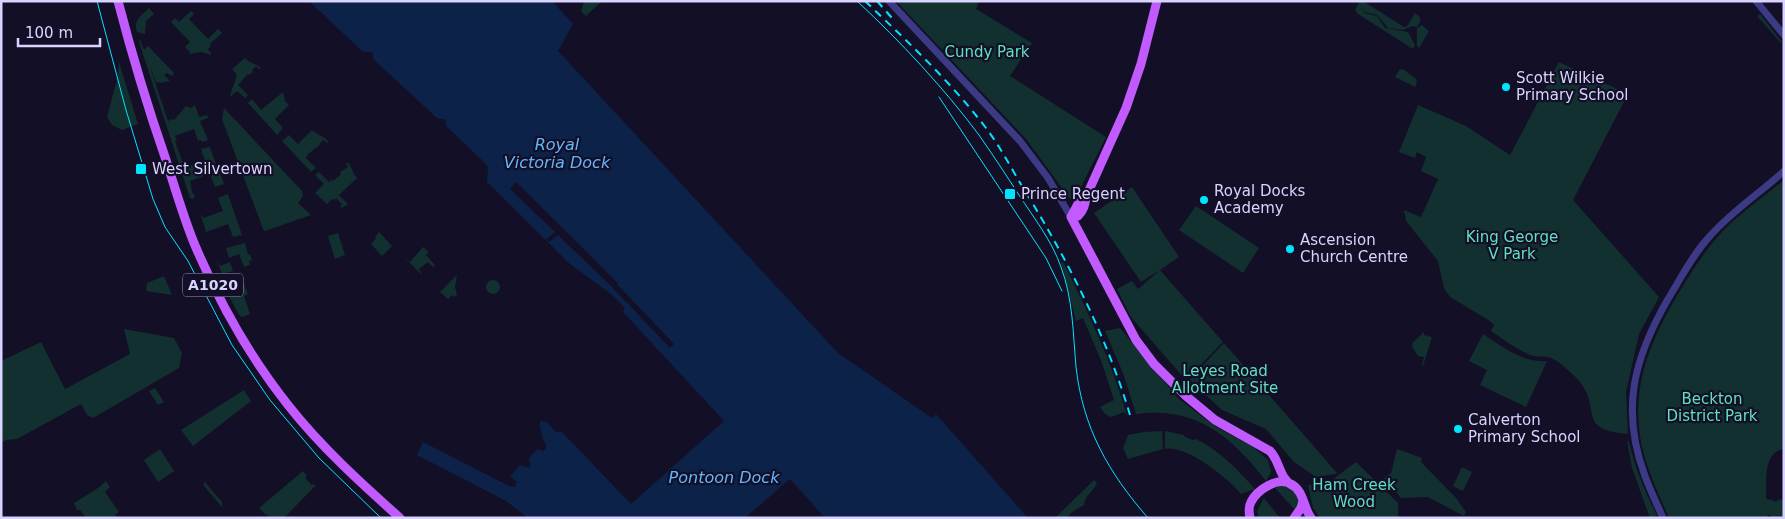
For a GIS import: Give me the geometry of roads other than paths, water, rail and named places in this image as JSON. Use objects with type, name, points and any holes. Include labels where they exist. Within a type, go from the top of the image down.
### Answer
[{"type":"main road","name":"A1020","points":[[118,1],[154,126],[193,241],[215,290],[235,327],[270,382],[298,418],[339,461],[400,518]]},
{"type":"main road","points":[[1157,1],[1133,89],[1086,197],[1078,204],[1072,217],[1143,351],[1186,396],[1215,420],[1256,444],[1271,457],[1274,472],[1270,484]]},
{"type":"main road","points":[[1256,444],[1265,447],[1275,456],[1286,481],[1292,484],[1301,494],[1304,506],[1311,518]]},
{"type":"main road","points":[[1249,517],[1249,507],[1252,499],[1270,484],[1282,482],[1292,484]]},
{"type":"main road","points":[[1296,516],[1303,501]]},
{"type":"street","points":[[889,1],[1020,141],[1041,168],[1072,217]]},
{"type":"street","points":[[1756,1],[1784,35]]},
{"type":"street","points":[[1664,518],[1645,476],[1635,439],[1633,395],[1642,351],[1654,324],[1678,281],[1709,237],[1732,214],[1784,171]]},
{"type":"water","name":"Royal Victoria Dock","points":[[309,1],[552,1],[573,24],[558,51],[838,353],[932,418],[936,414],[1028,518],[825,518],[790,479],[745,518],[528,518],[506,501],[417,455],[423,442],[509,486],[515,487],[517,482],[510,477],[520,465],[529,468],[531,464],[528,459],[538,449],[543,451],[546,449],[540,421],[547,422],[556,432],[562,432],[631,504],[724,421],[623,312],[625,308],[611,294],[570,264],[487,182],[488,166],[446,126],[445,119],[438,119],[373,59],[371,52],[363,52]]},
{"type":"tram line","points":[[97,1],[126,110],[153,199],[165,227],[188,261],[232,345],[270,400],[319,458],[381,518]]},
{"type":"tram line","points":[[857,1],[921,65],[965,117],[1048,239],[1061,267],[1068,291],[1079,389],[1091,429],[1109,466],[1148,518]]},
{"type":"tram line","points":[[939,97],[1046,258],[1062,291]]},
{"type":"railway","points":[[865,1],[943,78],[995,141],[1054,240],[1084,297],[1109,355],[1130,415]]},
{"type":"railway","points":[[877,1],[892,18]]},
{"type":"place","name":"Scott Wilkie Primary School","points":[[1506,87]]},
{"type":"place","name":"West Silvertown","points":[[141,169]]},
{"type":"place","name":"Prince Regent","points":[[1010,194]]},
{"type":"place","name":"Royal Docks Academy","points":[[1204,200]]},
{"type":"place","name":"Ascension Church Centre","points":[[1290,249]]},
{"type":"place","name":"Calverton Primary School","points":[[1458,429]]},
{"type":"park label","name":"Cundy Park","points":[[987,52]]},
{"type":"park label","name":"King George V Park","points":[[1512,246]]},
{"type":"park label","name":"Leyes Road Allotment Site","points":[[1225,380]]},
{"type":"park label","name":"Beckton District Park","points":[[1712,408]]},
{"type":"park label","name":"Ham Creek Wood","points":[[1354,494]]},
{"type":"water label","name":"Pontoon Dock","points":[[724,477]]}]
